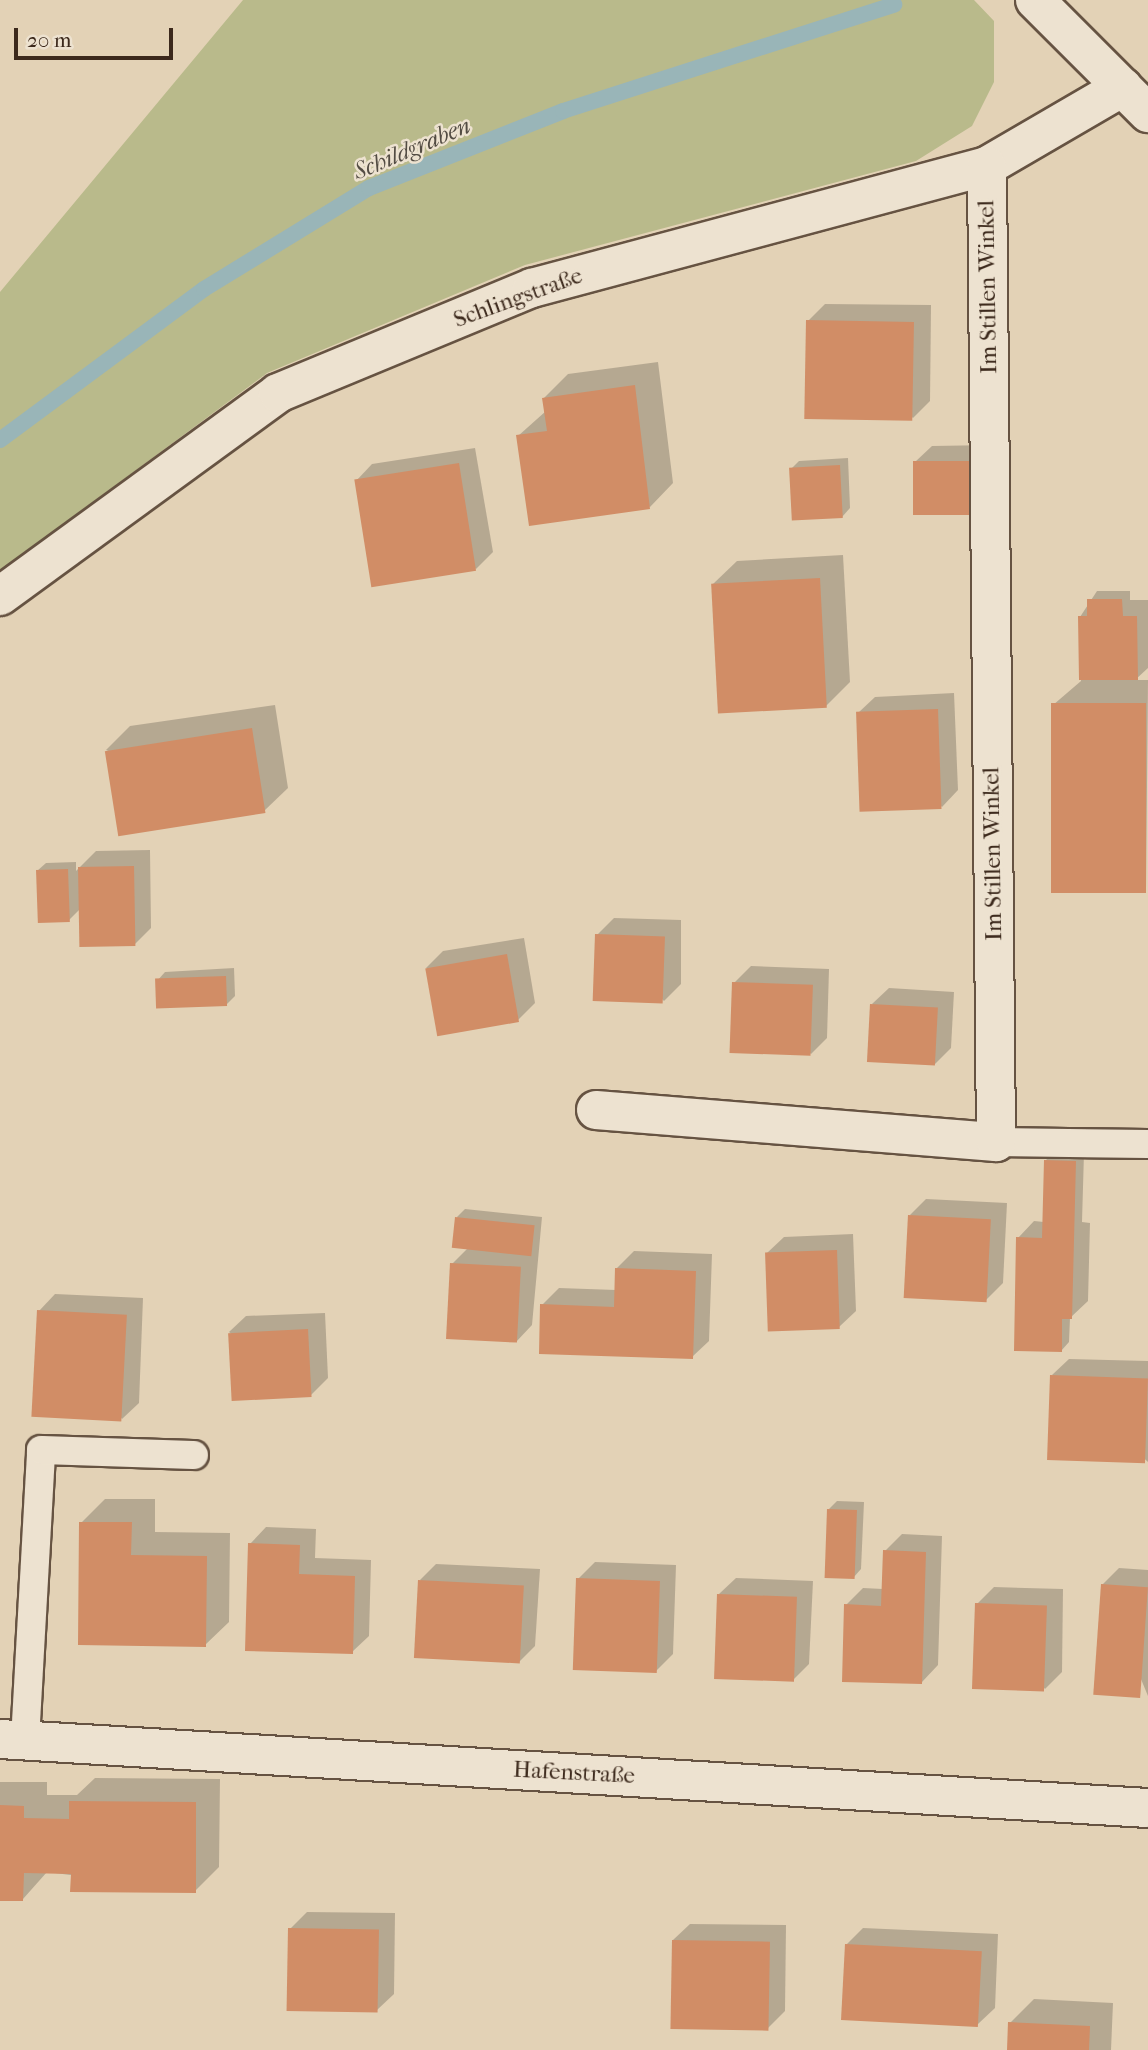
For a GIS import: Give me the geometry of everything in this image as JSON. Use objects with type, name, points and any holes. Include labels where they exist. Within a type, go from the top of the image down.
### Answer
[{"type":"street","points":[[1035,0],[1136,100]]},
{"type":"street","name":"Schlingstraße","points":[[0,596],[278,393],[532,288],[987,166],[1136,100]]},
{"type":"street","name":"Im Stillen Winkel","points":[[987,166],[996,1142]]},
{"type":"street","points":[[596,1110],[996,1142]]},
{"type":"street","name":"Hafenstraße","points":[[13,1739],[1148,1808]]},
{"type":"lane","points":[[996,1142],[1148,1144]]},
{"type":"lane","points":[[13,1739],[41,1450],[194,1455]]},
{"type":"green space","points":[[243,0],[974,0],[994,21],[994,82],[972,126],[916,161],[525,265],[267,373],[0,571],[0,292]]},
{"type":"building","points":[[806,320],[914,322],[912,421],[804,419]]},
{"type":"building","points":[[635,385],[650,509],[529,526],[516,435],[547,431],[542,398]]},
{"type":"building","points":[[913,461],[976,461],[976,515],[913,515]]},
{"type":"building","points":[[459,463],[476,571],[371,587],[354,480]]},
{"type":"building","points":[[840,465],[843,518],[792,521],[789,468]]},
{"type":"building","points":[[820,578],[827,708],[718,714],[711,584]]},
{"type":"building","points":[[1087,599],[1122,599],[1123,616],[1137,616],[1138,680],[1079,680],[1078,616],[1087,616]]},
{"type":"building","points":[[1051,703],[1146,703],[1146,893],[1051,893]]},
{"type":"building","points":[[938,709],[941,809],[860,812],[856,712]]},
{"type":"building","points":[[252,728],[265,813],[118,836],[105,751]]},
{"type":"building","points":[[134,866],[135,946],[79,947],[78,867]]},
{"type":"building","points":[[68,869],[70,922],[38,923],[36,870]]},
{"type":"building","points":[[595,934],[665,936],[663,1003],[593,1001]]},
{"type":"building","points":[[507,954],[519,1022],[437,1036],[425,968]]},
{"type":"building","points":[[226,976],[227,1006],[156,1008],[155,978]]},
{"type":"building","points":[[732,982],[813,985],[810,1056],[730,1053]]},
{"type":"building","points":[[870,1004],[938,1008],[935,1065],[867,1062]]},
{"type":"building","points":[[1044,1160],[1076,1161],[1072,1319],[1062,1319],[1062,1352],[1014,1351],[1016,1237],[1042,1238]]},
{"type":"building","points":[[908,1215],[991,1219],[987,1302],[904,1298]]},
{"type":"building","points":[[455,1217],[535,1225],[531,1256],[452,1248]]},
{"type":"building","points":[[837,1250],[840,1329],[768,1331],[765,1253]]},
{"type":"building","points":[[450,1263],[521,1267],[517,1343],[446,1339]]},
{"type":"building","points":[[615,1268],[696,1271],[693,1359],[539,1354],[540,1304],[614,1307]]},
{"type":"building","points":[[37,1310],[127,1315],[121,1422],[31,1417]]},
{"type":"building","points":[[308,1329],[312,1397],[232,1401],[228,1333]]},
{"type":"building","points":[[1050,1375],[1148,1378],[1145,1463],[1047,1460]]},
{"type":"building","points":[[827,1509],[857,1510],[855,1579],[825,1578]]},
{"type":"building","points":[[79,1522],[132,1522],[131,1555],[207,1556],[206,1647],[78,1645]]},
{"type":"building","points":[[248,1543],[300,1545],[299,1574],[355,1576],[353,1654],[245,1651]]},
{"type":"building","points":[[883,1550],[926,1552],[922,1684],[842,1682],[844,1604],[881,1606]]},
{"type":"building","points":[[576,1578],[660,1581],[657,1673],[573,1670]]},
{"type":"building","points":[[418,1580],[524,1586],[520,1663],[414,1658]]},
{"type":"building","points":[[1101,1584],[1148,1587],[1140,1698],[1093,1695]]},
{"type":"building","points":[[717,1594],[797,1597],[794,1682],[714,1679]]},
{"type":"building","points":[[975,1603],[1047,1606],[1044,1691],[972,1689]]},
{"type":"building","points":[[69,1801],[196,1802],[196,1893],[70,1892],[71,1874],[24,1873],[23,1901],[0,1901],[0,1805],[24,1806],[24,1818],[69,1819]]},
{"type":"building","points":[[288,1928],[379,1930],[378,2013],[287,2011]]},
{"type":"building","points":[[672,1940],[770,1942],[768,2031],[670,2029]]},
{"type":"building","points":[[845,1944],[982,1951],[978,2027],[841,2020]]},
{"type":"building","points":[[1008,2022],[1090,2026],[1089,2050],[1007,2050]]},
{"type":"waterway","name":"Schildgraben","points":[[0,440],[204,289],[369,188],[563,111],[894,5]]}]
